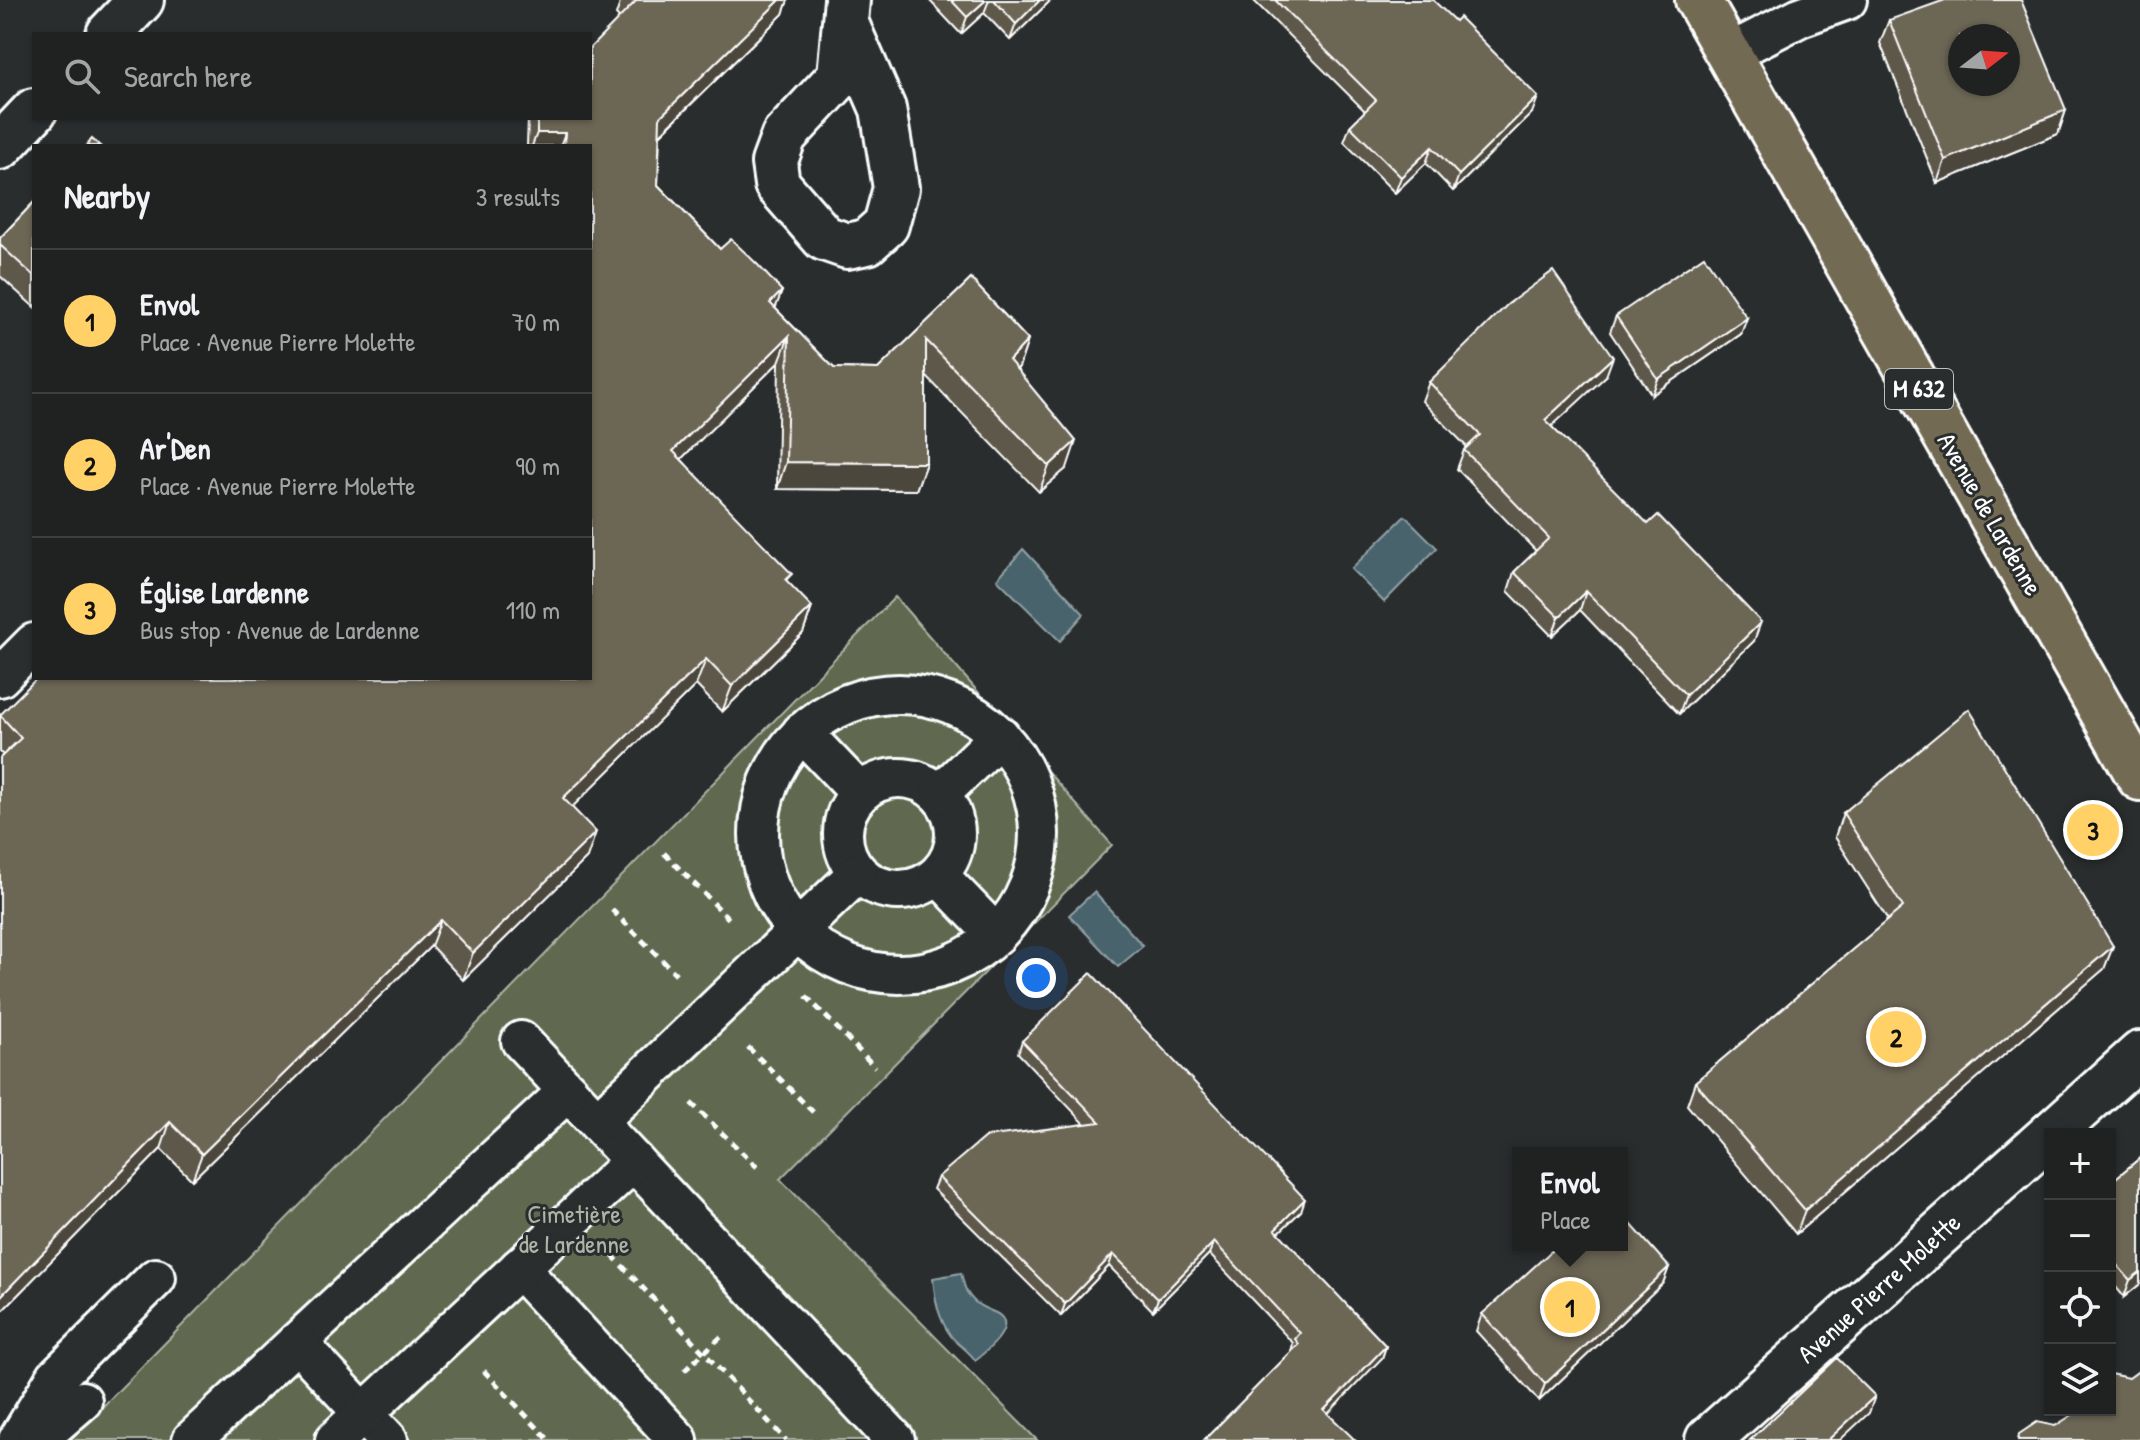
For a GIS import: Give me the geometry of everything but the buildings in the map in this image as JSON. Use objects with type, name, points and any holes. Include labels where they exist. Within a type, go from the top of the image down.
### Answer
[{"type":"main road","name":"Avenue de Lardenne","points":[[1698,0],[2140,778]]},
{"type":"street","points":[[111,32],[141,0]]},
{"type":"street","points":[[0,147],[32,113]]},
{"type":"street","name":"Avenue Pierre Molette","points":[[2058,1128],[2140,1054]]},
{"type":"street","name":"Avenue Pierre Molette","points":[[1708,1440],[2044,1140]]},
{"type":"lane","points":[[1728,54],[1800,17],[1847,0]]},
{"type":"lane","points":[[0,677],[32,645]]},
{"type":"lane","points":[[902,693],[938,699],[972,714],[1000,736],[1022,766],[1035,800],[1040,837],[1033,873],[1024,896],[996,935],[967,957],[933,970],[896,974],[860,969],[827,954],[798,931],[776,901],[763,867],[759,831],[765,794],[779,761],[802,732],[831,710],[865,697],[902,693]]},
{"type":"lane","points":[[802,732],[860,793]]},
{"type":"lane","points":[[940,794],[1000,736]]},
{"type":"lane","points":[[901,776],[928,785],[940,794],[949,806],[956,835],[948,863],[938,875],[927,884],[898,891],[870,882],[858,873],[849,861],[843,832],[850,804],[860,793],[871,784],[901,776]]},
{"type":"lane","points":[[597,1122],[858,873]]},
{"type":"lane","points":[[938,875],[996,935]]},
{"type":"lane","points":[[521,1041],[895,1440]]},
{"type":"lane","points":[[192,1440],[568,1091]]},
{"type":"lane","points":[[335,1440],[376,1427],[449,1334],[634,1161]]},
{"type":"lane","points":[[519,1268],[678,1440]]},
{"type":"lane","points":[[18,1440],[56,1377],[156,1278]]},
{"type":"lane","points":[[297,1342],[376,1427]]},
{"type":"lane","points":[[37,1440],[82,1401]]},
{"type":"path","points":[[655,1067],[759,1169]]},
{"type":"path","points":[[575,1216],[786,1440]]},
{"type":"path","points":[[647,1407],[762,1298]]},
{"type":"path","points":[[449,1334],[549,1440]]},
{"type":"green space","name":"Cimetière de Lardenne","points":[[895,597],[1112,845],[780,1179],[1037,1440],[70,1440]]},
{"type":"water","points":[[1405,516],[1437,548],[1384,602],[1351,569]]},
{"type":"water","points":[[1023,549],[1084,614],[1060,641],[997,579]]},
{"type":"water","points":[[1094,892],[1143,946],[1118,967],[1069,915]]},
{"type":"water","points":[[961,1273],[971,1298],[996,1313],[1004,1324],[999,1338],[975,1360],[947,1329],[940,1316],[935,1294],[933,1278]]},
{"type":"place","name":"Église Lardenne","points":[[2093,830]]},
{"type":"place","name":"Ar'Den","points":[[1896,1037]]},
{"type":"place","name":"Envol","points":[[1570,1307]]}]
